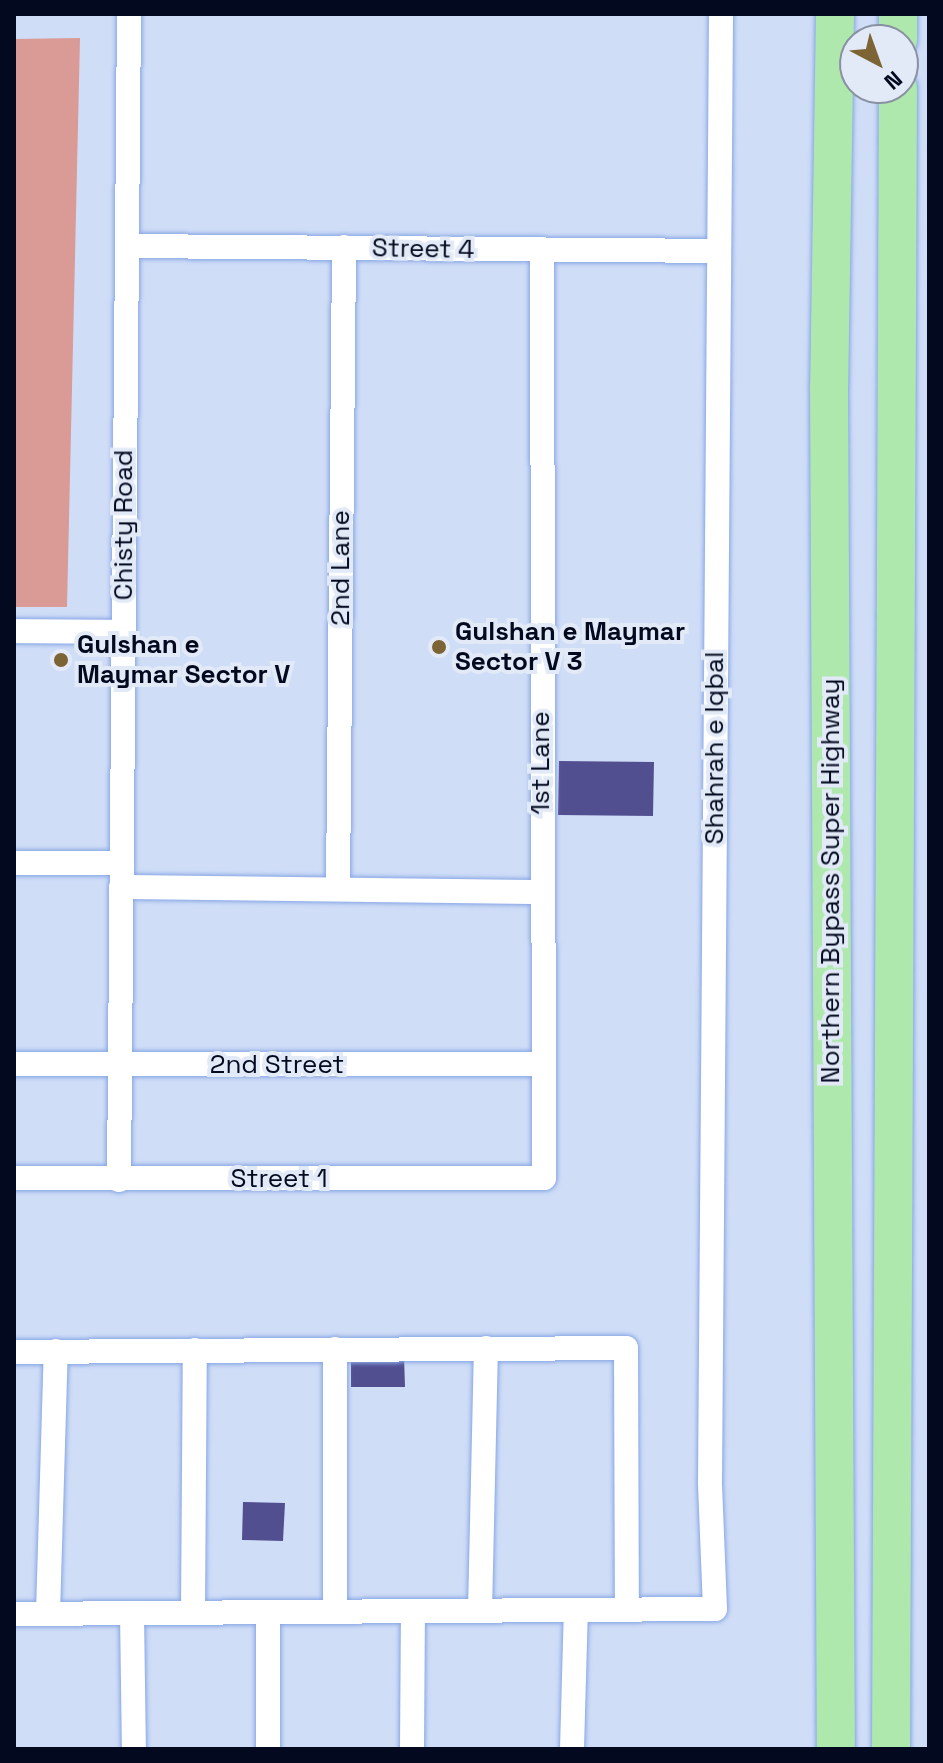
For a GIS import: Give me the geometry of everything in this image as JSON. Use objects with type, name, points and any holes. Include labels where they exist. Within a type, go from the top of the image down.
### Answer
[{"type":"main road","name":"Northern Bypass Super Highway","points":[[835,14],[829,387],[836,1749]]},
{"type":"main road","points":[[891,1749],[898,104]]},
{"type":"street","name":"Chisty Road","points":[[119,1180],[129,14]]},
{"type":"street","name":"Shahrah e Iqbal","points":[[627,1610],[715,1609],[710,1482],[721,14]]},
{"type":"street","name":"Street 4","points":[[127,246],[542,252],[719,251]]},
{"type":"street","name":"2nd Lane","points":[[338,888],[344,247]]},
{"type":"street","name":"1st Lane","points":[[542,252],[540,1064],[544,1178]]},
{"type":"street","points":[[14,631],[124,632]]},
{"type":"street","points":[[14,863],[121,875],[338,888],[541,892]]},
{"type":"street","name":"2nd Street","points":[[14,1064],[540,1064]]},
{"type":"street","name":"Street 1","points":[[14,1178],[544,1178]]},
{"type":"street","points":[[480,1611],[486,1348]]},
{"type":"street","points":[[14,1352],[626,1348],[627,1610],[14,1614]]},
{"type":"street","points":[[335,1349],[335,1612]]},
{"type":"street","points":[[193,1612],[195,1350]]},
{"type":"street","points":[[48,1613],[56,1351]]},
{"type":"street","points":[[572,1749],[576,1610]]},
{"type":"street","points":[[412,1749],[413,1611]]},
{"type":"street","points":[[268,1612],[268,1749]]},
{"type":"street","points":[[132,1613],[134,1749]]},
{"type":"shaded area","points":[[80,38],[67,607],[14,607],[14,39]]},
{"type":"building","points":[[559,761],[654,762],[653,816],[558,815]]},
{"type":"building","points":[[404,1356],[405,1387],[351,1387],[351,1357]]},
{"type":"building","points":[[243,1502],[285,1503],[283,1541],[242,1540]]},
{"type":"place","name":"Gulshan e Maymar Sector V 3","points":[[439,647]]},
{"type":"place","name":"Gulshan e Maymar Sector V","points":[[61,660]]}]
